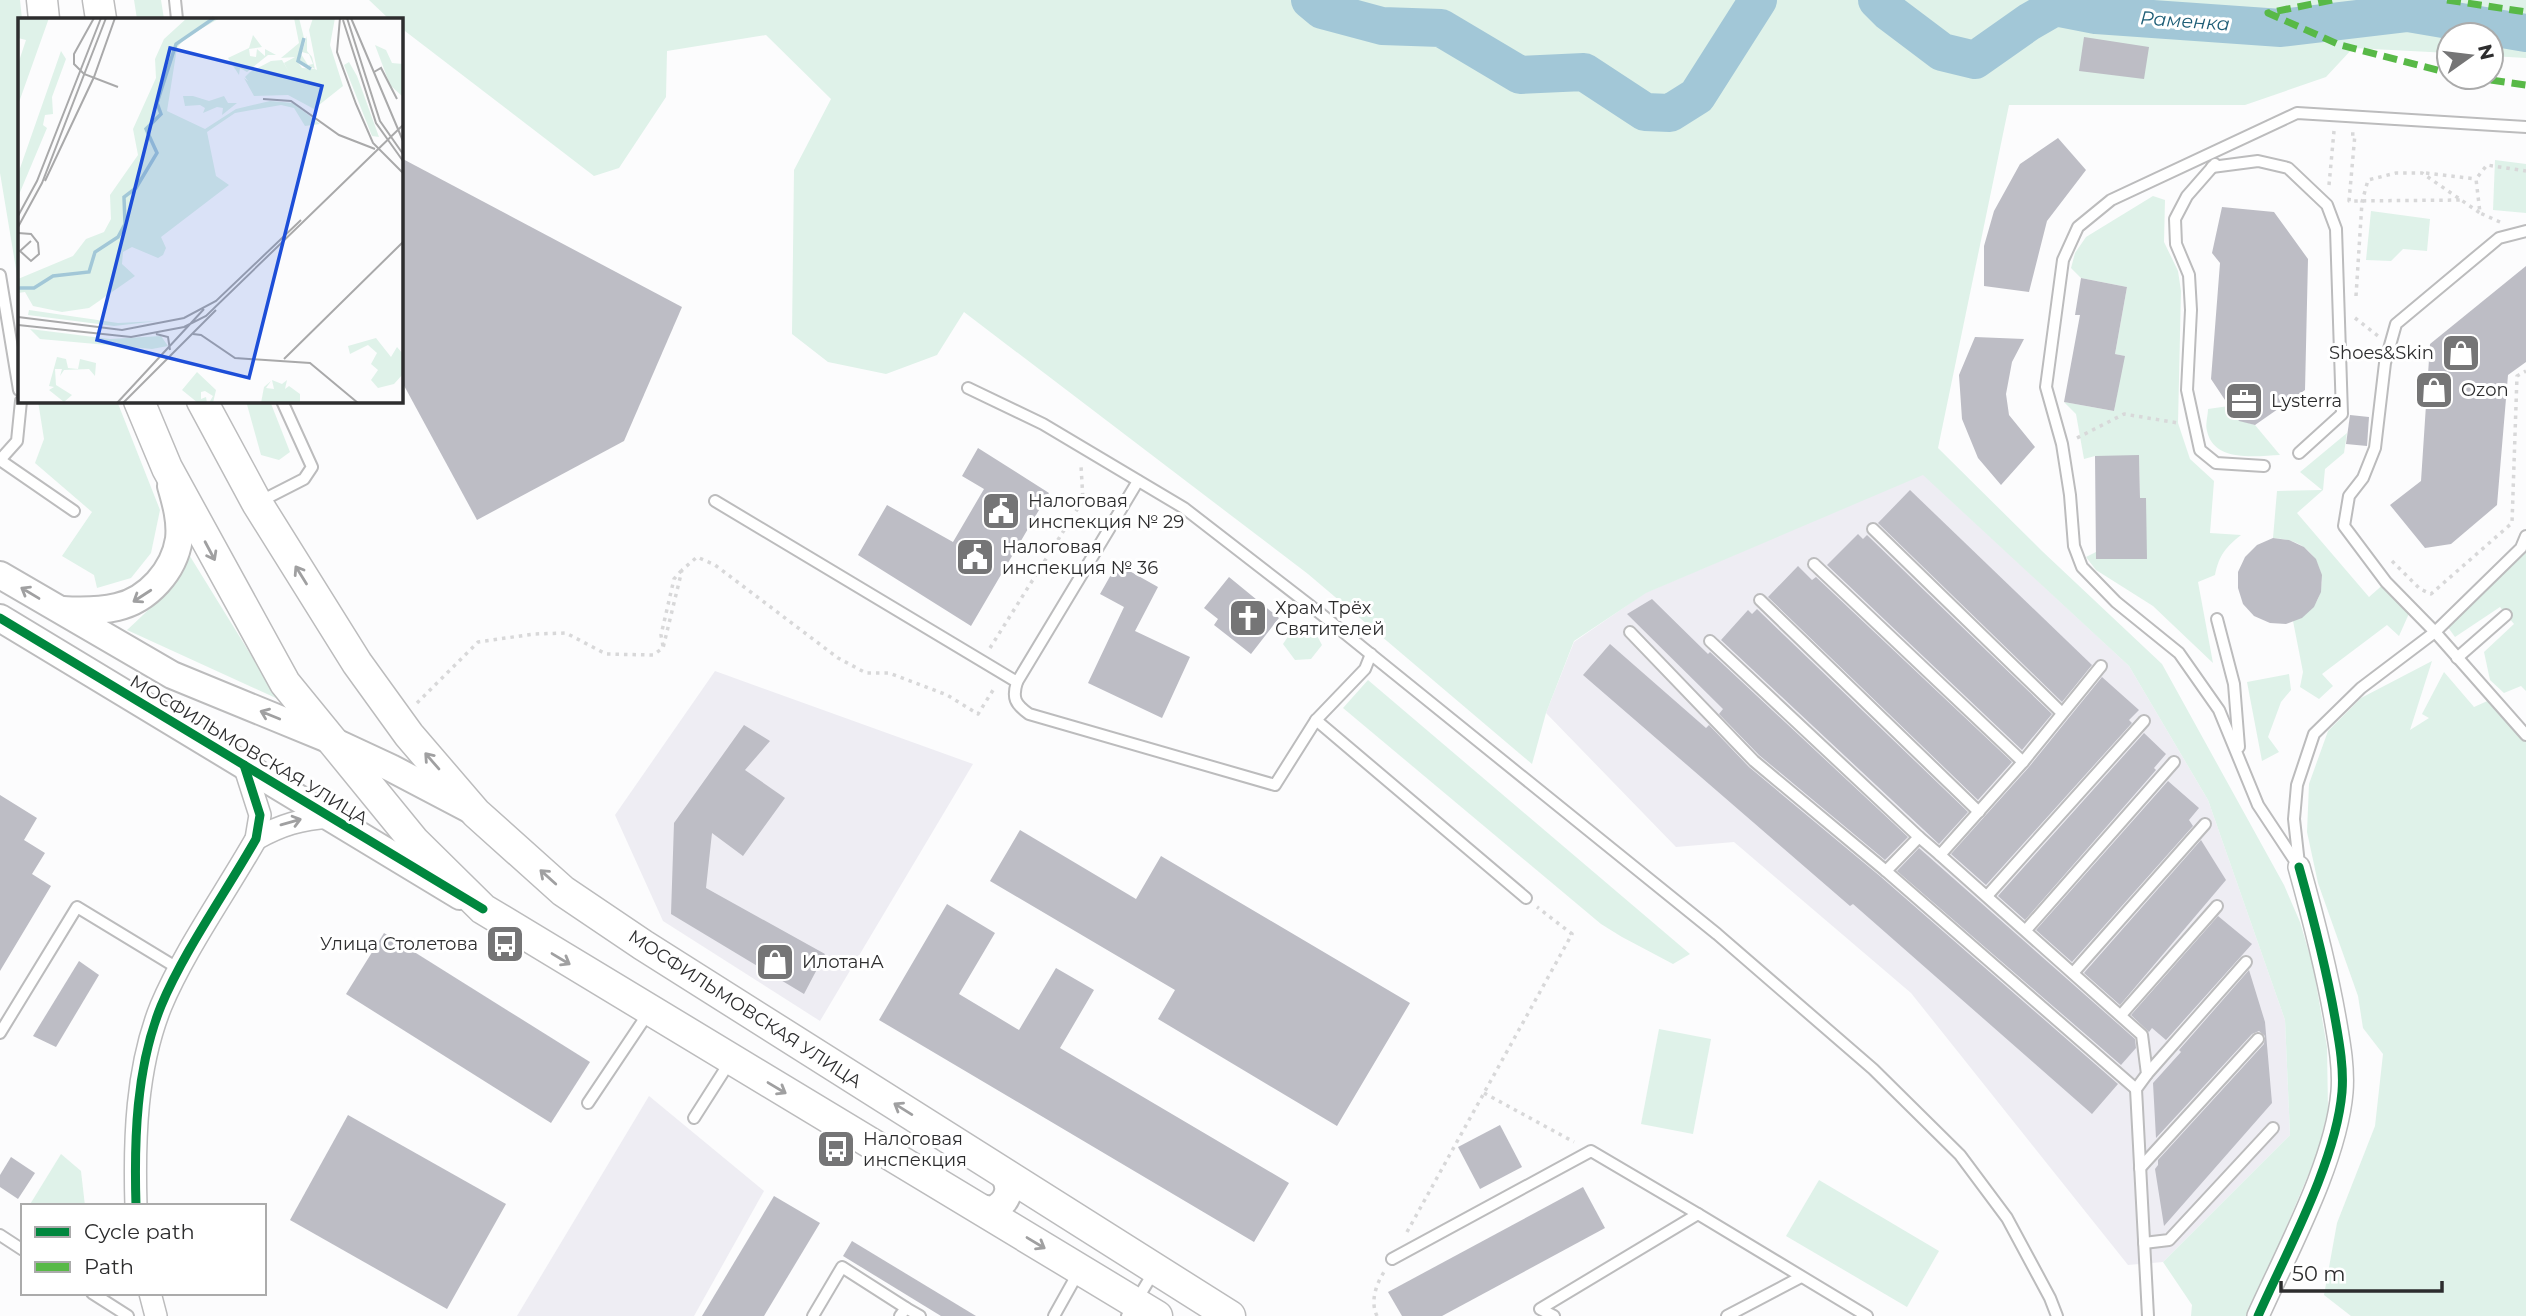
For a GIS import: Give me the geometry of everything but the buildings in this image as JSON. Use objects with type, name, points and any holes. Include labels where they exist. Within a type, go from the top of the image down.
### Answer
[{"type":"main road","points":[[42,0],[44,18]]},
{"type":"main road","points":[[98,0],[101,18]]},
{"type":"main road","points":[[139,402],[167,468],[285,683],[414,841],[482,909]]},
{"type":"main road","points":[[203,402],[257,503],[357,663],[409,735],[476,813]]},
{"type":"main road","name":"МОСФИЛЬМОВСКАЯ УЛИЦА","points":[[476,813],[564,891],[643,945],[1230,1316]]},
{"type":"main road","name":"МОСФИЛЬМОВСКАЯ УЛИЦА","points":[[482,909],[1080,1270],[1140,1312]]},
{"type":"street","points":[[61,610],[85,611],[117,607],[149,594],[168,568],[178,540],[178,512],[167,468]]},
{"type":"street","name":"МОСФИЛЬМОВСКАЯ УЛИЦА","points":[[0,575],[172,675],[333,741],[476,813]]},
{"type":"street","name":"МОСФИЛЬМОВСКАЯ УЛИЦА","points":[[0,618],[482,909]]},
{"type":"street","points":[[136,1204],[134,1156],[143,1066],[161,1007],[179,969],[256,839],[260,815],[244,765]]},
{"type":"street","points":[[256,839],[279,826],[303,819],[330,817]]},
{"type":"street","points":[[2258,1316],[2313,1192],[2333,1138],[2342,1091],[2340,1049],[2330,990],[2300,867]]},
{"type":"street","points":[[975,1207],[992,1210],[1005,1200],[1009,1192],[1008,1184],[999,1170]]},
{"type":"street","points":[[151,1295],[156,1316]]},
{"type":"lane","points":[[175,0],[177,18]]},
{"type":"lane","points":[[2300,867],[2258,805],[2219,710],[2179,653],[2116,602],[2082,567],[2074,546],[2062,444],[2046,387],[2063,260],[2078,227],[2111,200],[2297,113],[2526,127]]},
{"type":"lane","points":[[2230,146],[2187,196],[2175,219],[2176,244],[2189,275],[2191,310],[2187,390],[2200,450],[2216,463],[2263,466]]},
{"type":"lane","points":[[2212,167],[2259,161],[2288,168],[2327,205],[2336,229],[2342,414],[2299,453]]},
{"type":"lane","points":[[2524,231],[2499,238],[2396,324],[2385,363],[2375,448],[2363,478],[2349,496],[2344,526],[2386,582],[2435,632],[2526,735]]},
{"type":"lane","points":[[0,275],[2,303],[18,385]]},
{"type":"lane","points":[[968,388],[1043,424],[1184,508],[1371,654],[1717,934],[1873,1069],[1960,1155],[2007,1218],[2057,1316]]},
{"type":"lane","points":[[21,402],[17,441],[0,460],[74,511]]},
{"type":"lane","points":[[257,503],[304,479],[312,467],[282,402]]},
{"type":"lane","points":[[1138,481],[1017,682],[1013,694],[1017,706],[1029,715],[1275,785],[1316,720],[1365,669],[1371,654]]},
{"type":"lane","points":[[715,501],[1017,682]]},
{"type":"lane","points":[[1872,529],[2062,713]]},
{"type":"lane","points":[[2300,867],[2294,819],[2297,785],[2314,734],[2361,688],[2435,632],[2521,548],[2526,536]]},
{"type":"lane","points":[[1814,564],[2023,762]]},
{"type":"lane","points":[[1760,600],[1979,812]]},
{"type":"lane","points":[[2458,658],[2506,615]]},
{"type":"lane","points":[[2217,619],[2234,684],[2239,755]]},
{"type":"lane","points":[[1630,632],[1754,761],[1886,871],[2136,1089]]},
{"type":"lane","points":[[1710,641],[1919,837],[2143,1035],[2147,1074]]},
{"type":"lane","points":[[1940,855],[2023,762],[2101,666]]},
{"type":"lane","points":[[1316,720],[1526,898]]},
{"type":"lane","points":[[1987,896],[2144,721]]},
{"type":"lane","points":[[2026,930],[2174,762]]},
{"type":"lane","points":[[2073,973],[2205,824]]},
{"type":"lane","points":[[1886,871],[1919,837]]},
{"type":"lane","points":[[0,1033],[77,906],[179,969]]},
{"type":"lane","points":[[2121,1015],[2217,906]]},
{"type":"lane","points":[[2148,1316],[2136,1089],[2246,962]]},
{"type":"lane","points":[[588,1103],[650,1012]]},
{"type":"lane","points":[[2140,1168],[2258,1039]]},
{"type":"lane","points":[[694,1118],[731,1060]]},
{"type":"lane","points":[[2144,1243],[2169,1240],[2273,1128]]},
{"type":"lane","points":[[1392,1259],[1591,1151],[1867,1316]]},
{"type":"lane","points":[[1553,1316],[1540,1309],[1698,1214]]},
{"type":"lane","points":[[0,1235],[21,1249]]},
{"type":"lane","points":[[813,1316],[842,1267],[903,1312],[920,1316]]},
{"type":"lane","points":[[1140,1312],[1156,1269]]},
{"type":"lane","points":[[1054,1316],[1080,1270]]},
{"type":"lane","points":[[1727,1316],[1801,1277]]},
{"type":"lane","points":[[95,1295],[128,1316]]},
{"type":"path","points":[[2324,129],[2355,134],[2349,201],[2462,200]]},
{"type":"path","points":[[2327,205],[2334,131]]},
{"type":"path","points":[[2480,213],[2476,179],[2487,166],[2526,171]]},
{"type":"path","points":[[2356,305],[2362,202],[2368,180],[2396,173],[2476,179]]},
{"type":"path","points":[[2423,173],[2480,213],[2524,231]]},
{"type":"path","points":[[2339,318],[2355,318],[2386,341]]},
{"type":"path","points":[[2384,552],[2420,589],[2431,594],[2512,523],[2517,376],[2526,371]]},
{"type":"path","points":[[2062,444],[2090,434],[2124,414],[2178,423],[2193,419]]},
{"type":"path","points":[[981,661],[1083,500],[1079,446]]},
{"type":"path","points":[[410,709],[478,642],[534,634],[566,633],[606,654],[653,655],[663,648],[682,570],[697,557],[715,565],[838,658],[866,673],[889,673],[947,695],[978,713],[1002,673]]},
{"type":"path","points":[[1377,1316],[1374,1310],[1377,1284],[1572,934],[1526,898]]},
{"type":"path","points":[[1484,1093],[1591,1151]]},
{"type":"shaded area","points":[[1923,474],[2129,666],[2208,800],[2285,1020],[2290,1135],[2163,1262],[2128,1265],[1911,993],[1734,842],[1676,847],[1546,713],[1574,642],[1645,593]]},
{"type":"shaded area","points":[[715,671],[973,764],[820,1021],[663,921],[615,815]]},
{"type":"shaded area","points":[[649,1096],[764,1191],[694,1316],[517,1316]]},
{"type":"green space","points":[[0,0],[20,0],[18,281],[0,173]]},
{"type":"green space","points":[[134,0],[161,0],[164,18],[137,18]]},
{"type":"green space","points":[[369,0],[2526,0],[2526,58],[2505,57],[2505,21],[2435,21],[2435,52],[2353,48],[2326,77],[2245,105],[2009,105],[1938,448],[2162,664],[2284,885],[2300,922],[2313,966],[2327,1047],[2328,1111],[2317,1154],[2249,1316],[2191,1316],[2192,1305],[2163,1262],[2290,1135],[2285,1020],[2208,800],[2129,666],[1923,475],[1646,593],[1574,641],[1546,713],[1532,764],[1308,574],[964,312],[937,355],[886,374],[828,362],[792,334],[794,170],[831,99],[766,35],[667,51],[666,97],[619,168],[594,176],[402,29],[402,18],[388,18]]},
{"type":"green space","points":[[2495,160],[2526,164],[2526,213],[2493,210]]},
{"type":"green space","points":[[2153,196],[2165,200],[2164,242],[2178,271],[2181,291],[2178,423],[2190,459],[2214,481],[2210,533],[2241,535],[2224,552],[2215,575],[2198,582],[2213,663],[2153,606],[2096,570],[2086,557],[2096,552],[2096,559],[2146,559],[2146,499],[2140,498],[2139,456],[2095,456],[2084,459],[2076,414],[2064,402],[2114,411],[2124,356],[2115,354],[2127,287],[2081,278],[2071,268],[2075,253],[2086,237]]},
{"type":"green space","points":[[2371,211],[2430,219],[2427,251],[2403,249],[2391,261],[2366,260]]},
{"type":"green space","points":[[38,402],[117,402],[160,510],[151,553],[131,578],[97,588],[94,575],[62,556],[92,512],[35,463],[44,439]]},
{"type":"green space","points":[[246,402],[270,402],[290,452],[279,460],[261,455]]},
{"type":"green space","points":[[2229,406],[2239,420],[2255,425],[2280,455],[2238,455],[2218,448],[2207,431],[2208,409]]},
{"type":"green space","points":[[2347,433],[2344,453],[2325,469],[2323,490],[2297,513],[2369,597],[2386,582],[2411,609],[2399,636],[2387,625],[2322,674],[2333,686],[2319,699],[2300,687],[2303,672],[2293,621],[2315,604],[2321,589],[2321,574],[2311,553],[2305,548],[2290,541],[2273,538],[2277,491],[2322,490],[2300,472]]},
{"type":"green space","points":[[2526,536],[2526,691],[2521,686],[2504,693],[2490,680],[2484,652],[2514,624],[2500,607],[2455,637],[2445,623]]},
{"type":"green space","points":[[188,553],[278,699],[127,630],[170,586]]},
{"type":"green space","points":[[1295,626],[1314,630],[1322,645],[1311,659],[1295,660],[1283,644]]},
{"type":"green space","points":[[2432,661],[2410,730],[2429,718],[2422,714],[2444,672],[2474,707],[2494,698],[2526,735],[2526,1316],[2351,1316],[2324,1295],[2337,1223],[2375,1126],[2383,1054],[2363,1028],[2358,996],[2318,883],[2307,832],[2309,784],[2328,731],[2361,698]]},
{"type":"green space","points":[[2289,674],[2291,690],[2281,702],[2268,737],[2279,752],[2262,761],[2247,682]]},
{"type":"green space","points":[[1368,680],[1690,954],[1673,964],[1601,924],[1343,708]]},
{"type":"green space","points":[[1659,1029],[1711,1039],[1693,1134],[1641,1124]]},
{"type":"green space","points":[[61,1154],[81,1171],[85,1204],[30,1204]]},
{"type":"green space","points":[[1819,1180],[1939,1251],[1907,1307],[1786,1236]]},
{"type":"waterway","name":"Раменка","points":[[1310,0],[1322,10],[1382,26],[1441,28],[1520,75],[1584,72],[1645,112],[1670,113],[1697,96],[1758,0]]},
{"type":"waterway","name":"Раменка","points":[[1877,0],[1942,52],[1975,60],[2055,7],[2096,15],[2281,28],[2408,13],[2526,33]]},
{"type":"marked path","points":[[2332,0],[2268,13],[2340,45],[2435,69]]},
{"type":"marked path","points":[[2447,0],[2526,12]]},
{"type":"marked path","points":[[2505,82],[2526,85]]},
{"type":"cycle path","points":[[0,618],[483,909]]},
{"type":"cycle path","points":[[136,1204],[138,1105],[146,1054],[153,1030],[181,964],[256,839],[260,815],[244,765]]},
{"type":"cycle path","points":[[2258,1316],[2309,1206],[2330,1147],[2342,1092],[2341,1054],[2331,999],[2299,867]]},
{"type":"place","name":"Shoes&Skin","points":[[2461,353]]},
{"type":"place","name":"Ozon","points":[[2434,390]]},
{"type":"place","name":"Lysterra","points":[[2244,401]]},
{"type":"place","name":"Налоговая инспекция № 29","points":[[1001,511]]},
{"type":"place","name":"Налоговая инспекция № 36","points":[[975,557]]},
{"type":"place","name":"Храм Трёх Святителей","points":[[1248,618]]},
{"type":"place","name":"Улица Столетова","points":[[505,944]]},
{"type":"place","name":"ИлотанА","points":[[775,962]]},
{"type":"place","name":"Налоговая инспекция","points":[[836,1149]]}]
